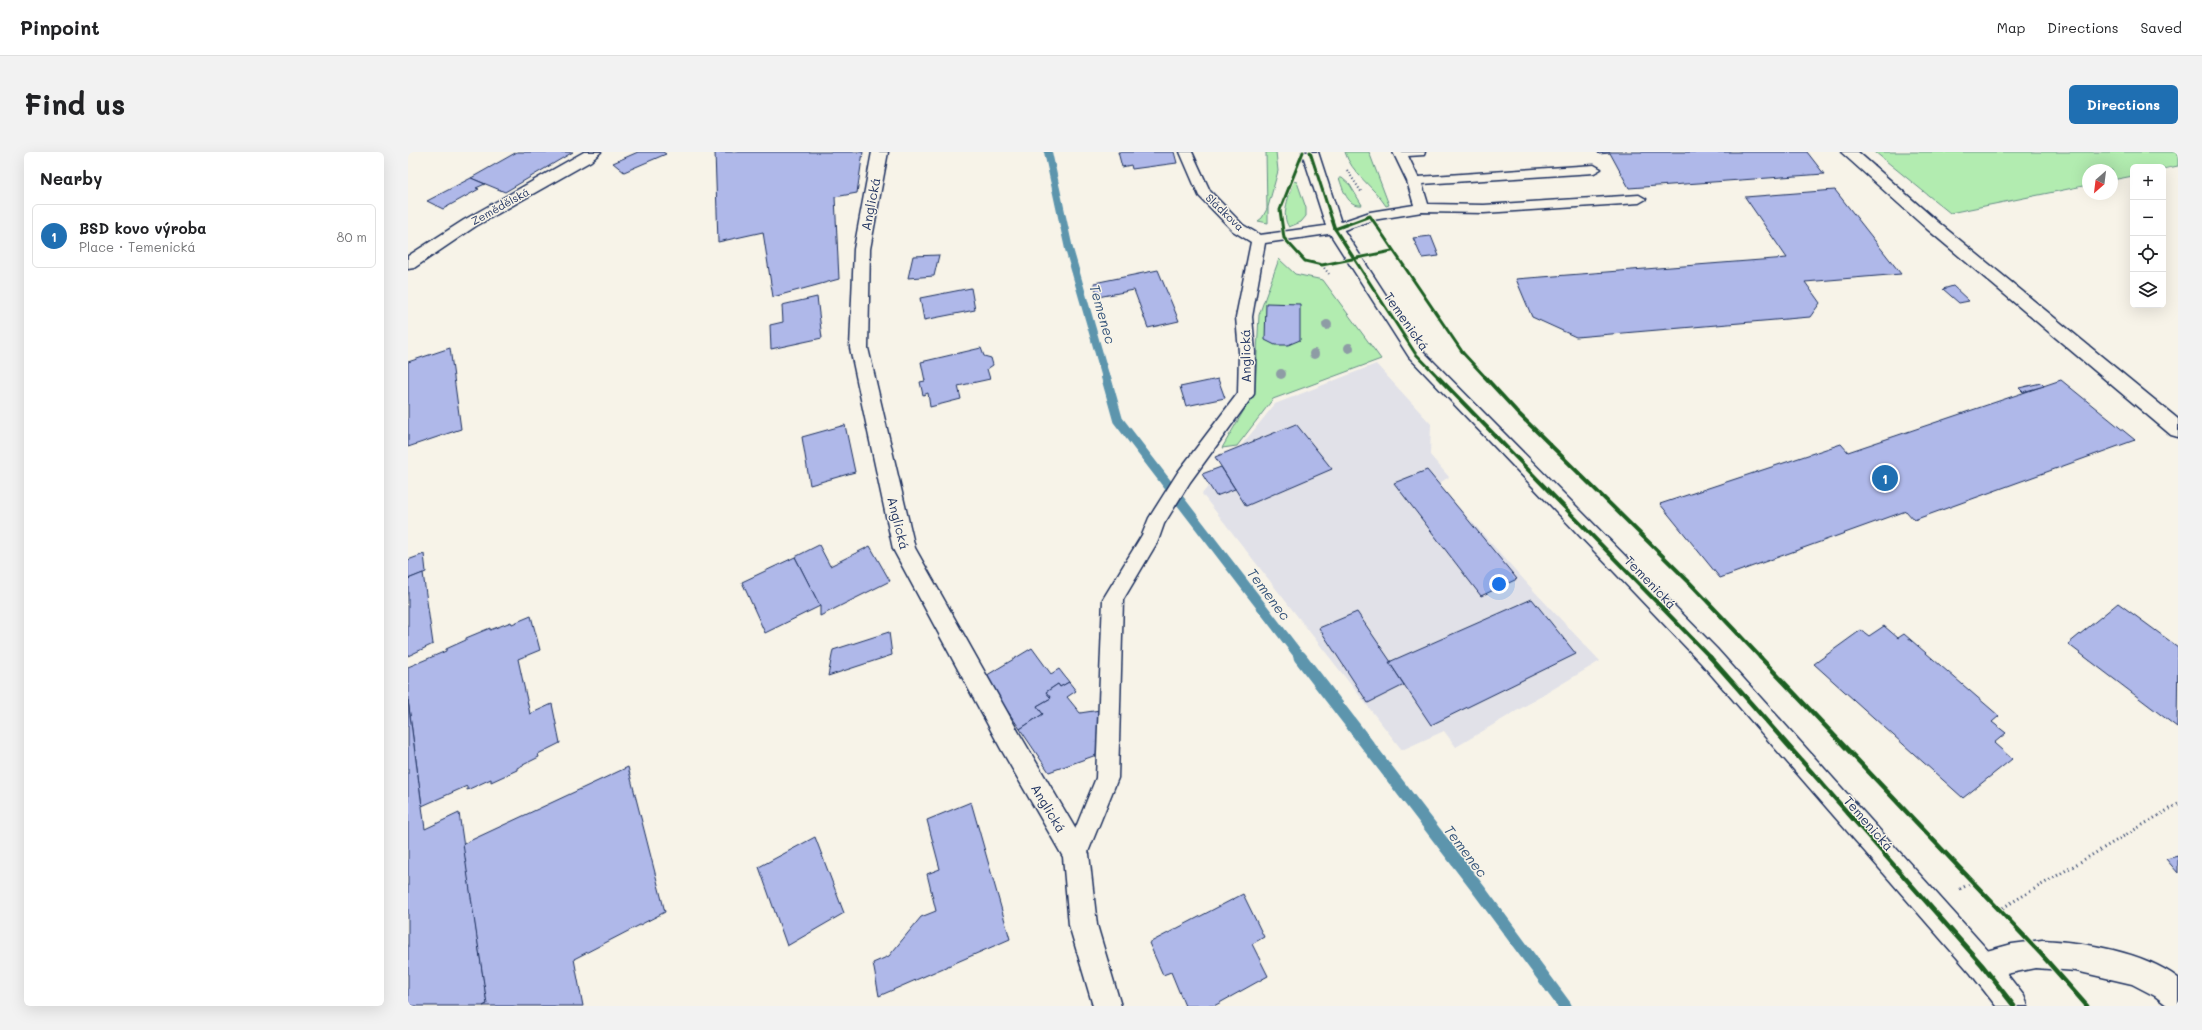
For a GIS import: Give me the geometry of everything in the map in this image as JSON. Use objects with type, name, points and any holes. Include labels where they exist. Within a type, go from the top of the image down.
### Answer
[{"type":"street","name":"Zemědělská","points":[[408,264],[470,222],[586,158],[593,152]]},
{"type":"street","name":"Anglická","points":[[880,152],[862,249],[859,348],[904,549],[1010,741],[1076,854],[1083,925],[1107,1006]]},
{"type":"street","name":"Temenická","points":[[1310,152],[1335,229],[1352,259],[1415,353],[1709,656],[1982,965],[2014,1006]]},
{"type":"street","points":[[1849,152],[1933,226],[2178,430]]},
{"type":"street","points":[[1982,965],[2041,954],[2108,963],[2147,975],[2169,987],[2178,996]]},
{"type":"lane","name":"Sládkova","points":[[1186,152],[1204,193],[1238,228],[1258,240]]},
{"type":"lane","points":[[1420,152],[1400,153],[1414,181],[1422,208]]},
{"type":"lane","points":[[1414,181],[1594,169]]},
{"type":"lane","points":[[1258,240],[1284,238],[1335,229],[1370,216],[1422,208],[1484,209],[1639,199]]},
{"type":"lane","name":"Anglická","points":[[1076,854],[1107,778],[1113,599],[1151,536],[1155,523],[1184,477],[1246,394],[1247,352],[1244,317],[1258,240]]},
{"type":"path","points":[[1347,170],[1368,203],[1370,216]]},
{"type":"path","points":[[1284,238],[1305,261],[1322,265],[1352,259]]},
{"type":"path","points":[[1999,910],[2178,804]]},
{"type":"path","points":[[1968,876],[1978,888]]},
{"type":"path","points":[[1994,904],[2005,915]]},
{"type":"shaded area","points":[[1376,364],[1431,424],[1430,455],[1449,477],[1438,484],[1534,591],[1600,661],[1456,747],[1444,731],[1402,750],[1202,494],[1275,404]]},
{"type":"green space","points":[[1266,152],[1276,152],[1278,171],[1268,207],[1268,223],[1258,221],[1262,218],[1267,209]]},
{"type":"green space","points":[[1345,152],[1369,152],[1389,205],[1386,206],[1352,167]]},
{"type":"green space","points":[[1875,152],[2178,152],[2178,166],[2166,168],[2166,164],[2130,164],[2130,177],[2118,179],[2118,164],[2082,164],[2082,186],[1950,213]]},
{"type":"green space","points":[[1339,178],[1342,178],[1350,185],[1362,205],[1357,205],[1349,200],[1344,192]]},
{"type":"green space","points":[[1293,181],[1297,182],[1306,208],[1306,216],[1301,222],[1289,227],[1285,217]]},
{"type":"green space","points":[[1279,259],[1295,274],[1323,280],[1381,359],[1273,399],[1237,446],[1222,448],[1255,391],[1259,315]]},
{"type":"building","points":[[517,152],[573,152],[505,192],[471,178]]},
{"type":"building","points":[[638,152],[663,152],[666,154],[624,172],[613,163]]},
{"type":"building","points":[[715,152],[863,152],[857,193],[835,197],[839,279],[773,297],[763,232],[718,242]]},
{"type":"building","points":[[1118,152],[1174,152],[1177,163],[1132,169],[1131,165],[1122,167]]},
{"type":"building","points":[[1597,152],[1807,152],[1824,174],[1629,188],[1610,153],[1599,154]]},
{"type":"building","points":[[471,178],[485,184],[476,188],[479,189],[443,209],[427,201]]},
{"type":"building","points":[[1835,190],[1901,274],[1805,282],[1820,303],[1810,317],[1576,337],[1532,317],[1516,279],[1787,258],[1745,197]]},
{"type":"building","points":[[1431,236],[1439,256],[1422,258],[1413,238]]},
{"type":"building","points":[[939,255],[934,276],[908,278],[913,256]]},
{"type":"building","points":[[1158,270],[1179,321],[1148,328],[1134,290],[1098,297],[1094,283]]},
{"type":"building","points":[[1953,286],[1969,301],[1959,303],[1943,289]]},
{"type":"building","points":[[971,288],[975,310],[924,320],[920,298]]},
{"type":"building","points":[[817,297],[822,338],[771,349],[770,325],[783,322],[782,305]]},
{"type":"building","points":[[1266,303],[1300,304],[1300,340],[1288,345],[1275,345],[1265,340]]},
{"type":"building","points":[[450,348],[461,429],[408,447],[408,362]]},
{"type":"building","points":[[981,348],[984,356],[991,358],[993,365],[987,369],[990,379],[958,386],[961,399],[930,407],[928,393],[923,395],[920,382],[925,381],[921,362]]},
{"type":"building","points":[[1218,379],[1225,398],[1186,406],[1180,387]]},
{"type":"building","points":[[2061,380],[2135,440],[1914,520],[1906,511],[1720,578],[1660,504],[1841,444],[1848,452]]},
{"type":"building","points":[[2041,383],[2044,386],[2023,392],[2019,388]]},
{"type":"building","points":[[1296,424],[1332,469],[1246,506],[1215,457]]},
{"type":"building","points":[[845,425],[855,472],[810,485],[802,437]]},
{"type":"building","points":[[1221,467],[1235,489],[1216,496],[1202,474]]},
{"type":"building","points":[[1427,470],[1517,579],[1481,596],[1394,483]]},
{"type":"building","points":[[819,545],[830,566],[870,546],[890,581],[820,616],[820,606],[795,557]]},
{"type":"building","points":[[424,554],[426,572],[408,579],[408,560]]},
{"type":"building","points":[[795,557],[820,606],[765,633],[742,582]]},
{"type":"building","points":[[423,573],[433,644],[408,656],[408,579]]},
{"type":"building","points":[[1532,599],[1576,654],[1431,725],[1389,662]]},
{"type":"building","points":[[2118,603],[2178,647],[2177,727],[2068,644]]},
{"type":"building","points":[[1357,612],[1391,662],[1389,662],[1404,685],[1368,703],[1319,628]]},
{"type":"building","points":[[531,616],[540,650],[518,659],[530,714],[552,704],[560,743],[538,754],[539,757],[517,768],[517,770],[491,782],[491,779],[467,790],[467,786],[422,806],[408,700],[408,667],[446,651],[446,649],[466,640],[466,638],[490,628],[490,630],[511,622],[512,624]]},
{"type":"building","points":[[1884,626],[1898,638],[1904,634],[1999,716],[1992,722],[2006,733],[1994,743],[2012,759],[1963,798],[1814,664],[1861,630],[1869,636]]},
{"type":"building","points":[[889,632],[892,655],[828,676],[833,650]]},
{"type":"building","points":[[1032,648],[1051,674],[1059,669],[1069,682],[1060,687],[1058,684],[1046,692],[1051,698],[1037,706],[1043,714],[1020,729],[984,677]]},
{"type":"building","points":[[1069,682],[1076,691],[1067,697],[1080,713],[1100,710],[1099,754],[1049,772],[1020,729],[1043,714],[1037,706],[1051,698],[1046,692],[1058,684],[1060,687]]},
{"type":"building","points":[[408,700],[425,829],[459,813],[487,1004],[483,1006],[408,1006]]},
{"type":"building","points":[[628,767],[665,912],[574,959],[583,1006],[483,1006],[487,1004],[463,844]]},
{"type":"building","points":[[971,802],[1010,939],[879,996],[873,963],[889,956],[921,917],[936,911],[927,874],[940,869],[927,820]]},
{"type":"building","points":[[815,837],[844,913],[787,946],[759,867]]},
{"type":"building","points":[[2178,856],[2178,873],[2166,859]]},
{"type":"building","points":[[1243,894],[1264,937],[1252,944],[1268,976],[1214,1006],[1185,1006],[1171,972],[1163,975],[1149,943]]},
{"type":"waterway","name":"Temenec","points":[[1048,152],[1069,249],[1106,378]]},
{"type":"waterway","name":"Temenec","points":[[1106,377],[1118,420],[1301,658]]},
{"type":"waterway","name":"Temenec","points":[[1300,657],[1479,890],[1565,1006]]},
{"type":"cycle path","points":[[1303,152],[1280,210],[1284,238],[1305,261],[1322,265],[1392,251]]},
{"type":"cycle path","points":[[1310,152],[1335,229],[1415,353],[1709,656],[1982,965],[2014,1006]]},
{"type":"cycle path","points":[[1335,229],[1370,216],[1392,251],[1463,353],[1519,414],[1689,582],[2041,954],[2087,1006]]},
{"type":"place","name":"BSD kovo výroba","points":[[1885,478]]}]
